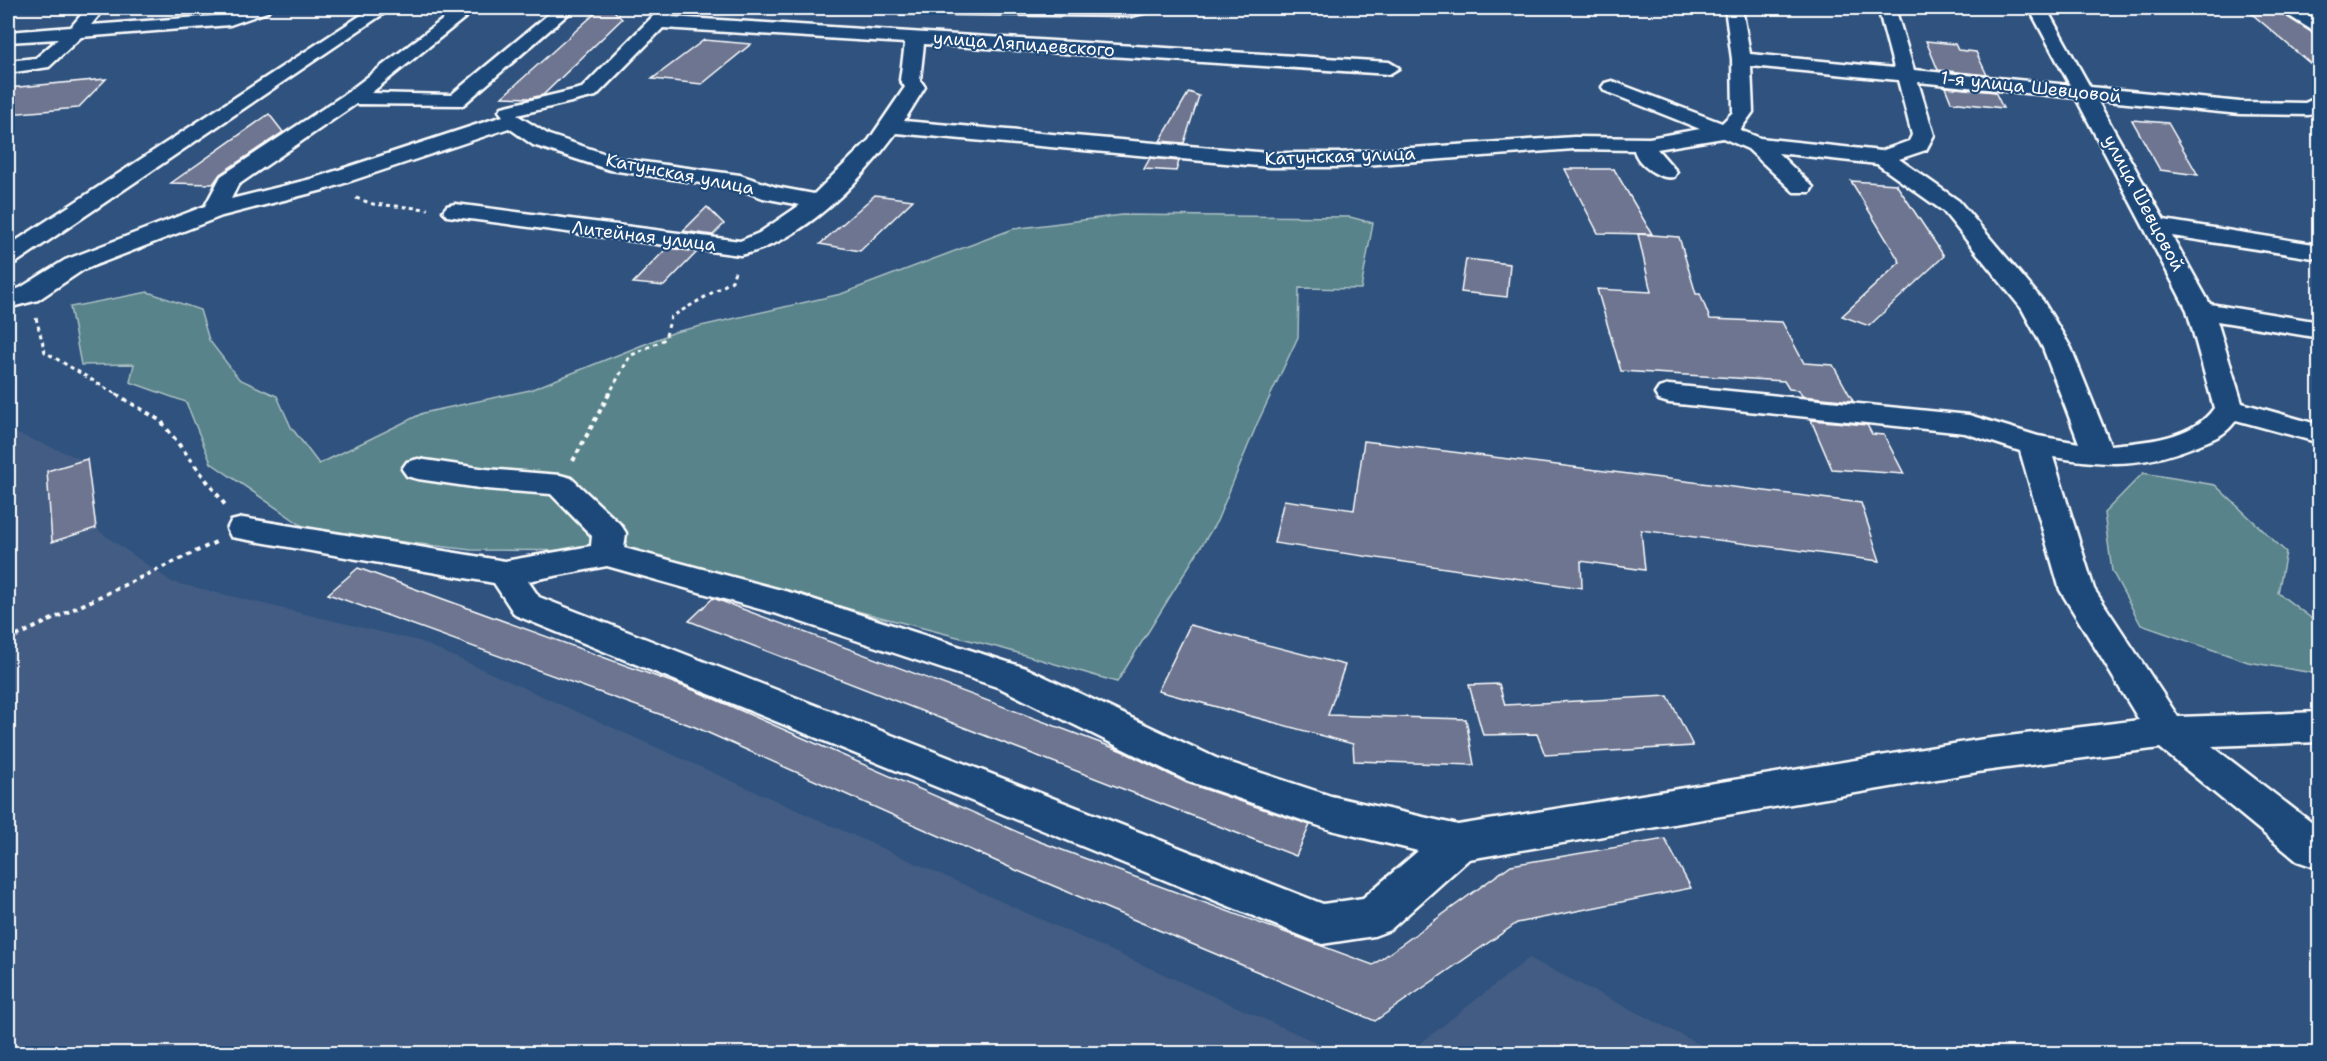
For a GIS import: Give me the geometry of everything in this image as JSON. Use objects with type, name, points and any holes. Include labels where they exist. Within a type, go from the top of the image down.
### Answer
[{"type":"street","points":[[8,67],[42,63],[76,32],[96,8]]},
{"type":"street","points":[[8,37],[230,20],[261,8]]},
{"type":"street","points":[[8,257],[383,8]]},
{"type":"street","points":[[214,210],[229,181],[352,98],[468,8]]},
{"type":"street","points":[[456,101],[566,8]]},
{"type":"street","points":[[899,8],[1131,11],[1142,8]]},
{"type":"street","points":[[1723,132],[1736,123],[1743,112],[1741,59],[1733,8]]},
{"type":"street","name":"улица Шевцовой","points":[[2038,8],[2086,93],[2200,310],[2229,408]]},
{"type":"street","points":[[2285,8],[2316,26]]},
{"type":"street","points":[[18,297],[74,265],[214,210],[319,184],[510,115],[588,92],[666,13],[705,14],[749,9]]},
{"type":"street","name":"улица Ляпидевского","points":[[666,13],[912,36],[1389,68]]},
{"type":"street","points":[[1612,87],[1756,144],[1883,158],[1918,145],[1923,135],[1890,16]]},
{"type":"street","name":"Литейная улица","points":[[455,211],[740,248],[757,246],[820,202],[851,175],[893,126],[915,87],[910,80],[915,45],[912,36]]},
{"type":"street","name":"1-я улица Шевцовой","points":[[1741,59],[2241,108],[2316,110]]},
{"type":"street","points":[[352,98],[456,101],[510,115]]},
{"type":"street","name":"Катунская улица","points":[[510,115],[541,140],[618,165],[740,182],[771,193],[820,202]]},
{"type":"street","name":"Катунская улица","points":[[893,126],[1269,160],[1338,160],[1574,143],[1648,144],[1723,132]]},
{"type":"street","points":[[1648,144],[1644,152],[1666,172]]},
{"type":"street","points":[[1756,144],[1802,187]]},
{"type":"street","points":[[1883,158],[1951,206],[2034,307],[2057,348],[2099,454]]},
{"type":"street","points":[[2155,226],[2319,252]]},
{"type":"street","points":[[2200,310],[2319,330]]},
{"type":"street","points":[[1669,394],[1969,424],[2034,446],[2099,454],[2157,451],[2216,427],[2229,408],[2273,423],[2319,434]]},
{"type":"street","points":[[2034,446],[2077,590],[2167,732],[2312,848],[2319,851]]},
{"type":"street","points":[[418,469],[486,479],[560,485],[609,533],[607,555]]},
{"type":"street","points":[[243,529],[505,573],[607,555],[784,603],[1013,678],[1202,770],[1331,813],[1458,843],[1984,755],[2167,732],[2319,727]]},
{"type":"street","points":[[505,573],[527,606],[1322,924],[1374,916],[1458,843]]},
{"type":"path","points":[[319,184],[373,204],[455,211]]},
{"type":"path","points":[[560,485],[630,356],[665,339],[671,317],[732,281],[740,248]]},
{"type":"path","points":[[8,640],[243,529],[161,421],[45,352],[18,297]]},
{"type":"shaded area","points":[[8,430],[84,460],[99,531],[172,582],[419,641],[1340,1053],[8,1053]]},
{"type":"shaded area","points":[[1529,958],[1717,1053],[1408,1053]]},
{"type":"green space","points":[[1122,215],[1350,217],[1373,223],[1361,289],[1299,288],[1298,337],[1257,424],[1217,521],[1117,682],[1004,649],[625,551],[471,550],[310,531],[211,463],[186,402],[130,382],[134,364],[81,365],[70,307],[148,292],[200,310],[209,340],[239,379],[277,396],[291,427],[319,464],[423,413],[530,390],[675,332],[841,294],[1013,229]]},
{"type":"green space","points":[[2143,473],[2215,485],[2286,552],[2278,593],[2319,624],[2319,674],[2248,662],[2141,625],[2112,571],[2104,513]]},
{"type":"building","points":[[601,8],[611,8],[622,19],[543,95],[530,98],[502,97]]},
{"type":"building","points":[[2245,8],[2274,8],[2319,37],[2319,71]]},
{"type":"building","points":[[704,40],[751,44],[702,84],[652,79]]},
{"type":"building","points":[[1926,41],[1955,44],[1958,50],[1976,52],[1987,75],[1938,70]]},
{"type":"building","points":[[106,79],[78,108],[8,114],[8,88]]},
{"type":"building","points":[[1945,87],[1995,92],[2003,108],[1951,102]]},
{"type":"building","points":[[1189,92],[1199,96],[1184,143],[1160,141]]},
{"type":"building","points":[[269,114],[283,132],[220,174],[213,184],[171,183]]},
{"type":"building","points":[[2132,120],[2168,123],[2198,175],[2160,170]]},
{"type":"building","points":[[1150,158],[1179,161],[1176,171],[1144,169]]},
{"type":"building","points":[[1565,169],[1614,169],[1652,234],[1598,233]]},
{"type":"building","points":[[1851,181],[1896,184],[1944,256],[1869,326],[1842,316],[1900,262]]},
{"type":"building","points":[[875,195],[913,200],[860,251],[820,244]]},
{"type":"building","points":[[707,207],[724,224],[713,235],[683,231]]},
{"type":"building","points":[[1638,234],[1679,237],[1696,294],[1700,294],[1710,319],[1782,322],[1804,363],[1833,365],[1853,401],[1802,396],[1799,390],[1789,389],[1784,381],[1621,371],[1597,289],[1651,292]]},
{"type":"building","points":[[667,248],[697,252],[664,286],[633,283]]},
{"type":"building","points":[[1466,259],[1510,264],[1507,297],[1461,292]]},
{"type":"building","points":[[1811,420],[1867,425],[1872,434],[1884,435],[1904,474],[1832,469]]},
{"type":"building","points":[[1364,441],[1861,503],[1880,561],[1641,530],[1645,570],[1581,561],[1582,588],[1274,543],[1284,500],[1354,510]]},
{"type":"building","points":[[87,459],[96,528],[52,542],[47,471]]},
{"type":"building","points":[[358,568],[696,691],[1038,841],[1373,965],[1511,865],[1665,839],[1691,888],[1517,923],[1375,1021],[1018,871],[695,727],[328,594]]},
{"type":"building","points":[[713,598],[1122,751],[1187,783],[1310,825],[1296,856],[689,621]]},
{"type":"building","points":[[1190,625],[1345,665],[1328,715],[1466,719],[1474,765],[1354,761],[1353,744],[1158,691]]},
{"type":"building","points":[[1499,684],[1505,705],[1668,696],[1693,746],[1545,755],[1537,734],[1483,735],[1469,685]]}]
